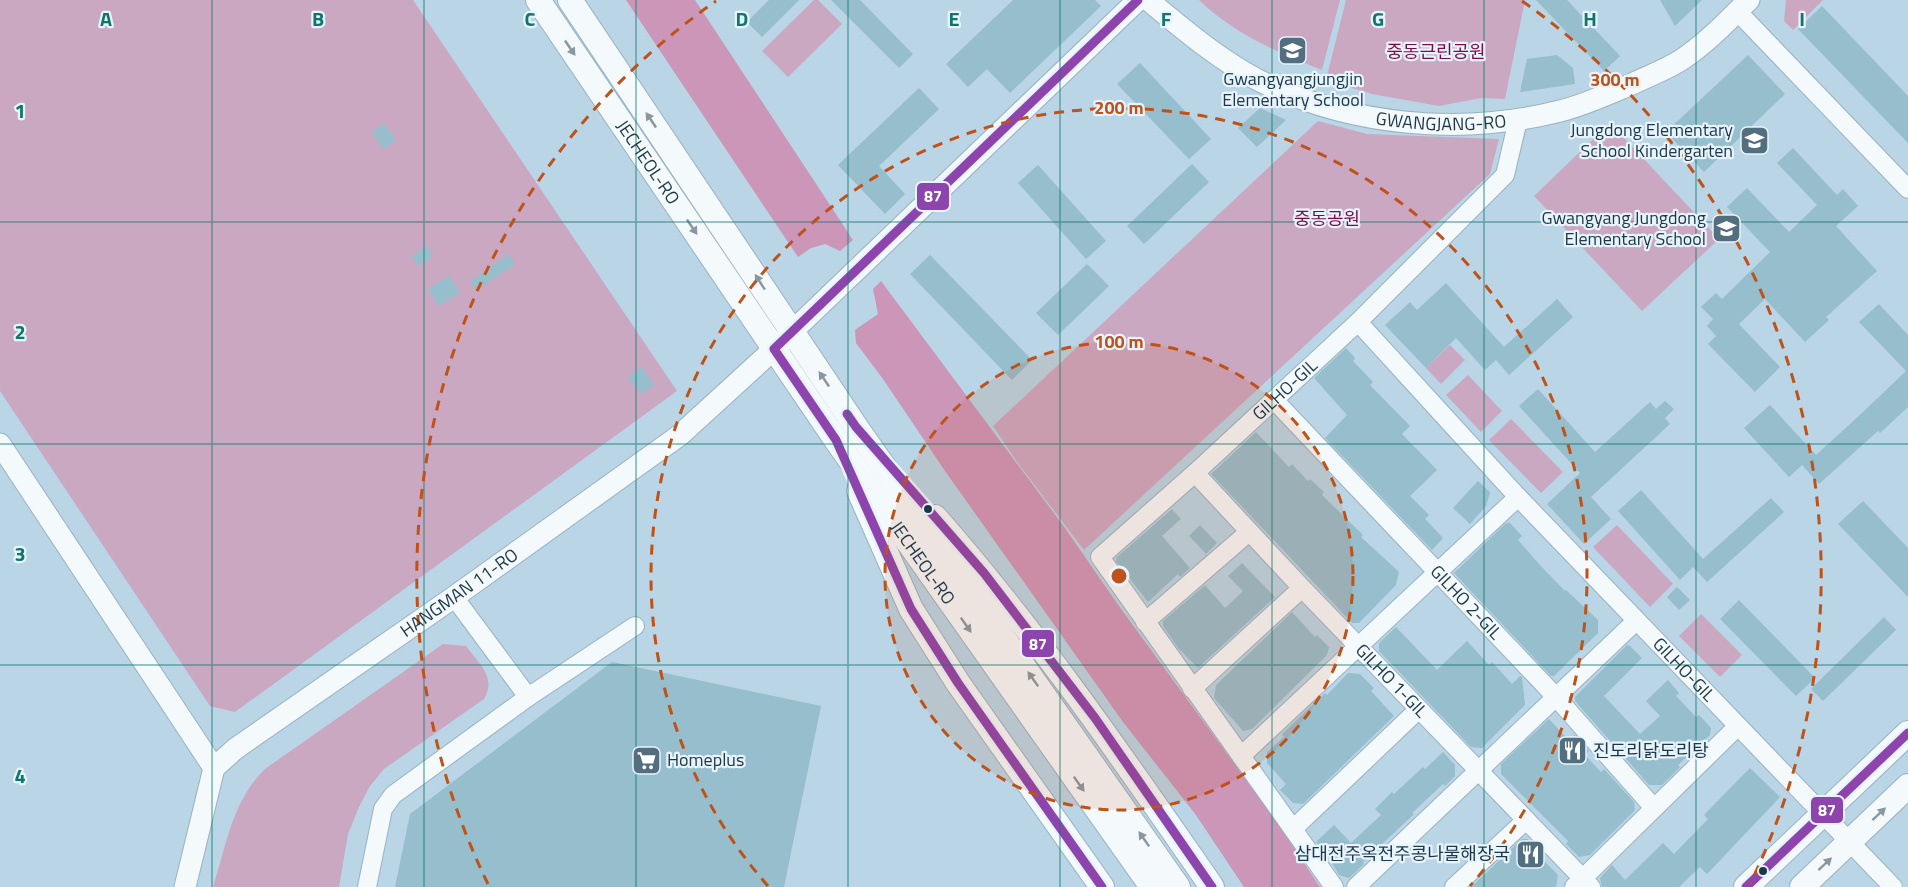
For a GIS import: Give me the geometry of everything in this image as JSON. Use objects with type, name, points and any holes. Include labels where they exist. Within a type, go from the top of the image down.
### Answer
[{"type":"main road","name":"JECHEOL-RO","points":[[538,0],[836,440],[1152,887]]},
{"type":"main road","name":"JECHEOL-RO","points":[[570,0],[856,427],[1178,887]]},
{"type":"main road","points":[[856,427],[984,573],[1095,718],[1212,887]]},
{"type":"main road","points":[[836,440],[911,609],[958,683],[1102,887]]},
{"type":"main road","points":[[1802,887],[1836,828],[1908,733]]},
{"type":"main road","points":[[1746,887],[1836,828],[1908,786]]},
{"type":"street","name":"HANGMAN 11-RO","points":[[214,768],[235,748],[454,597],[680,435],[774,349],[1138,0]]},
{"type":"street","name":"GWANGJANG-RO","points":[[1148,0],[1198,41],[1258,80],[1313,103],[1360,116],[1437,124],[1518,120],[1561,111],[1603,96],[1682,60],[1743,6],[1908,189]]},
{"type":"street","points":[[1358,322],[1505,175],[1518,120]]},
{"type":"street","name":"GILHO-GIL","points":[[1334,887],[1100,557],[1195,473],[1358,322],[1518,497],[1893,887]]},
{"type":"street","name":"GILHO 2-GIL","points":[[1274,400],[1556,697],[1654,808]]},
{"type":"street","points":[[0,444],[214,768],[185,887]]},
{"type":"street","name":"GILHO 1-GIL","points":[[1195,473],[1302,588],[1526,820],[1583,884]]},
{"type":"street","points":[[1241,756],[1518,497]]},
{"type":"street","points":[[1145,622],[1249,532]]},
{"type":"street","points":[[1192,689],[1302,588]]},
{"type":"street","points":[[454,597],[528,697]]},
{"type":"street","points":[[1356,887],[1636,621]]},
{"type":"street","points":[[367,887],[383,809],[393,795],[528,697],[635,626]]},
{"type":"street","points":[[1293,829],[1419,709]]},
{"type":"street","points":[[1583,884],[1654,808],[1738,726]]},
{"type":"street","points":[[1454,887],[1526,820]]},
{"type":"green space","points":[[0,0],[413,0],[677,391],[235,712],[210,706],[0,391]]},
{"type":"green space","points":[[814,0],[818,0],[842,24],[788,77],[762,51]]},
{"type":"green space","name":"Gwangyangjungjin Elementary School","points":[[1199,0],[1340,0],[1322,70],[1241,32]]},
{"type":"green space","name":"중동근린공원","points":[[1346,0],[1525,0],[1505,99],[1482,98],[1439,106],[1372,94],[1326,80]]},
{"type":"green space","points":[[1786,0],[1823,0],[1793,30],[1784,21]]},
{"type":"green space","name":"중동공원","points":[[1318,121],[1367,134],[1499,139],[1490,174],[1084,550],[1017,462],[993,426]]},
{"type":"green space","points":[[1610,123],[1719,239],[1642,311],[1534,196]]},
{"type":"green space","points":[[1450,345],[1465,360],[1441,384],[1426,368]]},
{"type":"green space","points":[[1468,375],[1502,411],[1481,432],[1446,395]]},
{"type":"green space","points":[[1511,419],[1563,472],[1541,493],[1489,440]]},
{"type":"green space","points":[[1617,525],[1673,584],[1650,607],[1593,547]]},
{"type":"green space","points":[[1701,614],[1742,655],[1720,677],[1679,636]]},
{"type":"green space","points":[[443,644],[466,646],[481,665],[488,684],[484,699],[384,769],[370,786],[348,834],[339,887],[213,887],[238,809],[245,794],[265,769]]},
{"type":"shaded area","points":[[626,0],[695,0],[853,240],[840,251],[825,244],[811,248],[798,257]]},
{"type":"shaded area","points":[[881,281],[1065,528],[1121,609],[1274,818],[1320,887],[1244,887],[1196,815],[1123,722],[856,343],[855,330],[878,314],[873,289]]},
{"type":"building","points":[[769,0],[799,0],[762,37],[747,22]]},
{"type":"building","points":[[831,0],[860,0],[913,54],[899,68]]},
{"type":"building","points":[[1013,0],[1095,0],[1101,6],[1010,93],[987,69],[968,87],[946,64]]},
{"type":"building","points":[[1536,0],[1567,0],[1620,56],[1604,71]]},
{"type":"building","points":[[1660,0],[1702,0],[1675,26]]},
{"type":"building","points":[[1822,6],[1908,96],[1908,143],[1798,29]]},
{"type":"building","points":[[1557,55],[1573,68],[1575,84],[1520,92],[1527,59]]},
{"type":"building","points":[[1748,55],[1785,94],[1704,172],[1666,132]]},
{"type":"building","points":[[1140,63],[1211,139],[1189,159],[1117,84]]},
{"type":"building","points":[[919,88],[939,109],[879,166],[905,194],[885,214],[838,165]]},
{"type":"building","points":[[1260,108],[1286,120],[1257,147],[1238,128]]},
{"type":"building","points":[[384,123],[396,141],[383,149],[372,132]]},
{"type":"building","points":[[1793,148],[1837,195],[1843,189],[1858,206],[1836,226],[1877,271],[1826,317],[1829,320],[1805,342],[1765,299],[1739,324],[1780,367],[1755,392],[1708,344],[1716,336],[1707,326],[1713,319],[1701,307],[1716,293],[1722,299],[1770,252],[1727,207],[1747,188],[1789,232],[1817,205],[1777,163]]},
{"type":"building","points":[[1192,164],[1209,182],[1144,244],[1127,226]]},
{"type":"building","points":[[1038,165],[1106,241],[1086,259],[1018,183]]},
{"type":"building","points":[[427,246],[433,256],[418,266],[412,256]]},
{"type":"building","points":[[509,254],[515,264],[477,290],[470,281]]},
{"type":"building","points":[[930,255],[1032,360],[1012,380],[910,274]]},
{"type":"building","points":[[1087,264],[1109,286],[1058,335],[1036,313]]},
{"type":"building","points":[[449,276],[460,292],[439,306],[428,289]]},
{"type":"building","points":[[1446,283],[1504,347],[1557,299],[1573,317],[1509,375],[1496,360],[1485,370],[1456,338],[1426,368],[1385,325],[1410,302],[1417,310]]},
{"type":"building","points":[[1879,304],[1908,335],[1908,407],[1819,484],[1802,465],[1789,477],[1744,428],[1770,405],[1816,455],[1862,413],[1906,371],[1859,322]]},
{"type":"building","points":[[1346,348],[1355,358],[1353,361],[1373,382],[1370,385],[1410,426],[1402,434],[1437,470],[1410,496],[1429,515],[1425,519],[1443,538],[1432,550],[1325,438],[1347,415],[1314,378]]},
{"type":"building","points":[[642,367],[654,385],[641,394],[628,377]]},
{"type":"building","points":[[1538,389],[1595,452],[1650,402],[1656,409],[1665,401],[1674,409],[1665,418],[1670,424],[1591,497],[1611,519],[1584,544],[1547,504],[1580,473],[1519,406]]},
{"type":"building","points":[[1256,432],[1289,467],[1292,464],[1308,481],[1310,479],[1324,492],[1322,495],[1363,535],[1361,537],[1399,572],[1396,585],[1359,623],[1352,623],[1211,474]]},
{"type":"building","points":[[1478,481],[1490,492],[1486,506],[1470,524],[1453,508]]},
{"type":"building","points":[[1641,490],[1703,559],[1771,498],[1784,512],[1707,582],[1693,567],[1680,580],[1618,511]]},
{"type":"building","points":[[1863,501],[1908,548],[1908,597],[1838,524]]},
{"type":"building","points":[[1172,509],[1181,519],[1162,536],[1190,568],[1180,577],[1178,574],[1148,602],[1116,561],[1117,557]]},
{"type":"building","points":[[1506,523],[1510,523],[1522,536],[1518,540],[1539,564],[1598,620],[1598,633],[1554,676],[1551,676],[1454,573]]},
{"type":"building","points":[[1200,525],[1217,543],[1206,554],[1189,536]]},
{"type":"building","points":[[1242,563],[1275,597],[1198,668],[1178,648],[1163,626],[1163,621],[1205,585],[1225,608],[1243,591],[1228,576]]},
{"type":"building","points":[[1677,587],[1690,600],[1679,610],[1667,597]]},
{"type":"building","points":[[1739,600],[1815,678],[1796,696],[1720,619]]},
{"type":"building","points":[[1292,612],[1315,637],[1317,635],[1329,647],[1327,655],[1252,729],[1243,731],[1214,698],[1216,685]]},
{"type":"building","points":[[1884,617],[1896,630],[1823,701],[1811,689]]},
{"type":"building","points":[[1396,627],[1437,670],[1467,641],[1489,665],[1492,662],[1512,684],[1520,676],[1522,677],[1525,705],[1482,748],[1471,747],[1379,651],[1379,643]]},
{"type":"building","points":[[1627,645],[1642,658],[1604,696],[1640,734],[1660,716],[1646,701],[1668,680],[1679,693],[1676,696],[1696,717],[1699,715],[1711,728],[1710,735],[1678,765],[1680,767],[1662,785],[1649,785],[1575,701],[1575,697]]},
{"type":"building","name":"Homeplus","points":[[612,662],[821,706],[784,887],[395,887],[410,814]]},
{"type":"building","points":[[1348,673],[1360,674],[1374,688],[1371,691],[1394,716],[1303,804],[1293,803],[1280,790],[1286,784],[1267,763],[1267,752],[1284,737],[1282,734],[1325,693],[1327,695]]},
{"type":"building","points":[[1549,719],[1574,746],[1574,734],[1589,751],[1585,755],[1601,772],[1604,769],[1634,802],[1635,810],[1590,855],[1579,857],[1566,844],[1568,841],[1501,774],[1501,764]]},
{"type":"building","points":[[1443,752],[1455,765],[1455,776],[1412,813],[1414,814],[1349,878],[1339,875],[1328,856],[1316,842],[1334,825],[1351,843],[1381,815],[1375,809],[1392,792],[1394,794]]},
{"type":"building","points":[[1750,768],[1780,797],[1707,874],[1700,867],[1679,887],[1602,887],[1600,878],[1612,865],[1625,880],[1663,843],[1674,854],[1708,819],[1704,815]]},
{"type":"building","points":[[1522,839],[1528,839],[1542,856],[1540,857],[1558,875],[1556,887],[1471,887]]},
{"type":"transit line","name":"87","points":[[1102,887],[958,683],[911,609],[836,440],[774,349],[1138,0]]},
{"type":"transit line","name":"87","points":[[847,414],[984,573],[1095,718],[1212,887]]},
{"type":"transit line","name":"87","points":[[1746,887],[1908,733]]},
{"type":"place","name":"Gwangyangjungjin Elementary School","points":[[1293,50]]},
{"type":"place","name":"Jungdong Elementary School Kindergarten","points":[[1754,140]]},
{"type":"place","name":"Gwangyang Jungdong Elementary School","points":[[1727,228]]},
{"type":"place","name":"진도리닭도리탕","points":[[1572,751]]},
{"type":"place","name":"Homeplus","points":[[646,760]]},
{"type":"place","name":"삼대전주옥전주콩나물해장국","points":[[1531,854]]}]
